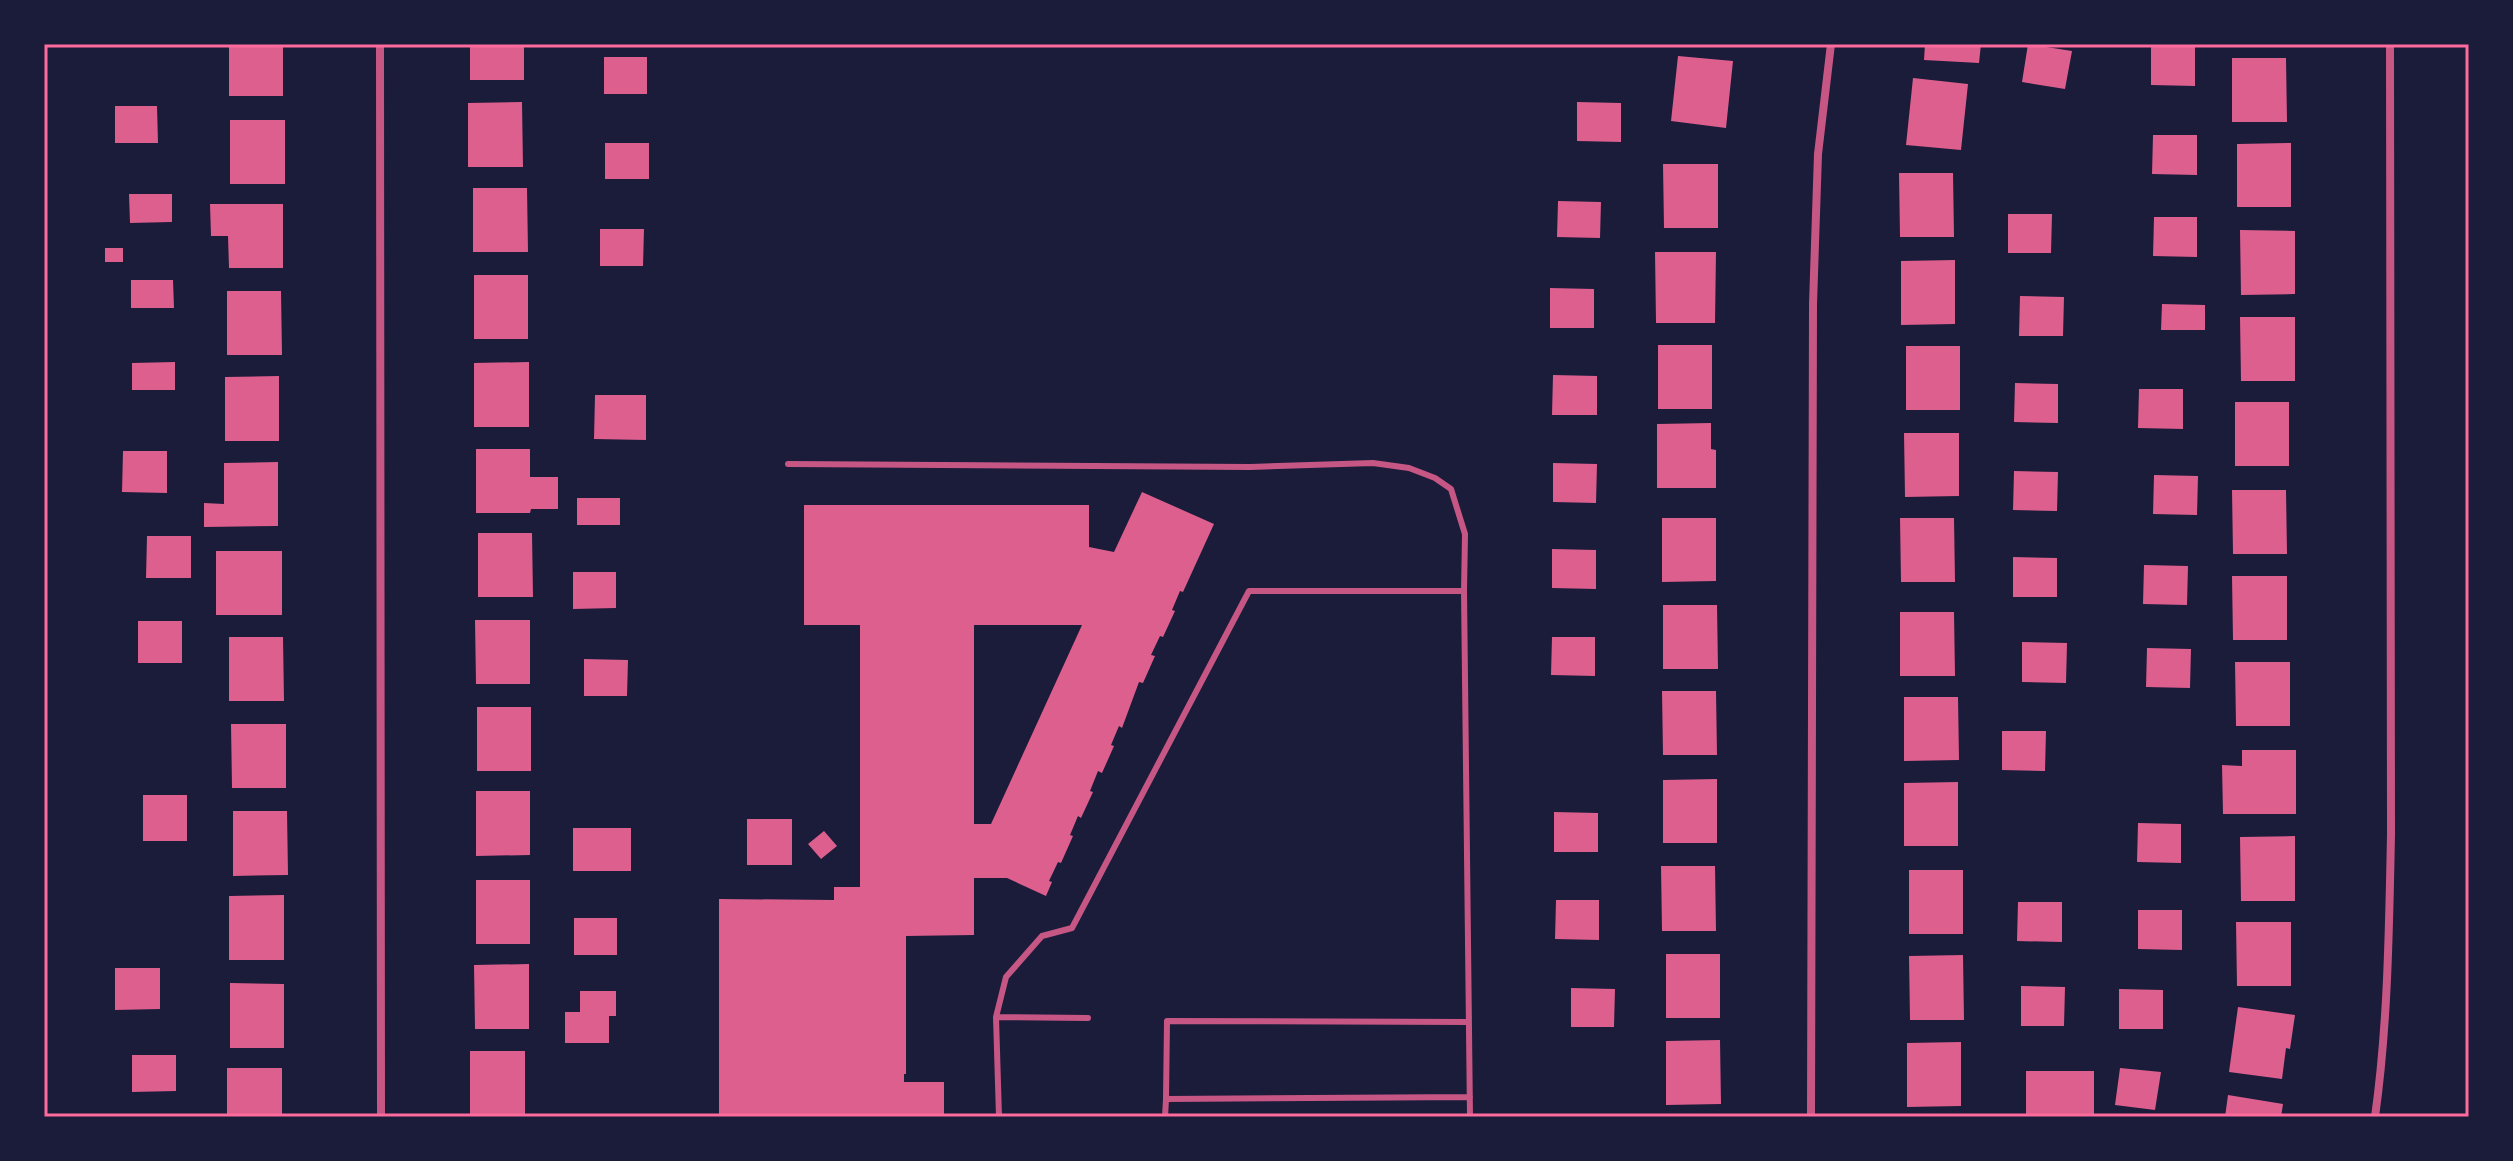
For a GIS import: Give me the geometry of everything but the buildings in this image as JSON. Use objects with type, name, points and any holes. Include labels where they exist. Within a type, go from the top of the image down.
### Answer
[{"type":"street","points":[[380,44],[381,1117]]},
{"type":"street","points":[[1811,1117],[1813,304],[1818,154],[1831,44]]},
{"type":"street","points":[[2375,1117],[2382,1067],[2390,878],[2390,44]]},
{"type":"lane","points":[[788,464],[1250,467],[1373,463],[1409,468],[1435,478],[1451,489],[1465,534],[1470,1117]]},
{"type":"lane","points":[[999,1117],[996,1017],[1006,977],[1042,936],[1072,928],[1249,591],[1464,591]]},
{"type":"lane","points":[[996,1017],[1088,1018]]},
{"type":"lane","points":[[1165,1117],[1167,1021],[1469,1022]]},
{"type":"lane","points":[[1166,1099],[1470,1097]]}]
